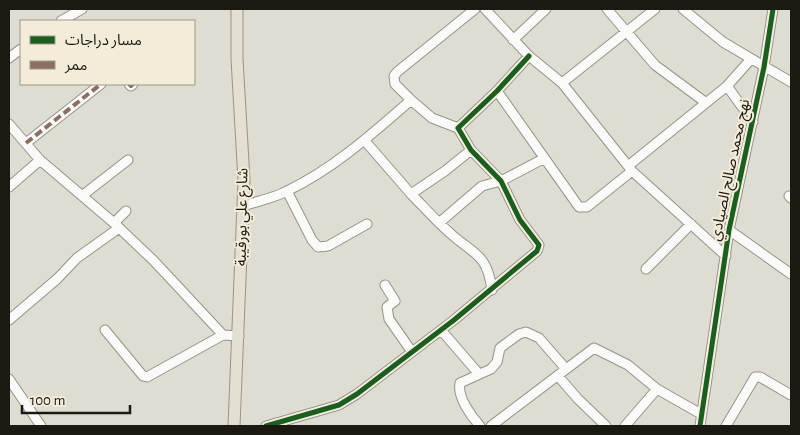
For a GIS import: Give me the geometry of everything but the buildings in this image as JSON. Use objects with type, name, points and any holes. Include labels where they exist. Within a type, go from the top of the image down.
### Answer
[{"type":"main road","name":"شارع علي بورقيبة","points":[[234,426],[243,206],[237,9]]},
{"type":"street","points":[[63,20],[82,9]]},
{"type":"street","points":[[266,426],[339,406],[441,330],[492,290],[537,251],[539,245],[520,220],[501,181],[471,150],[458,128],[432,118],[395,84],[395,75],[475,9]]},
{"type":"street","points":[[485,9],[529,56],[562,83],[630,168],[726,256]]},
{"type":"street","points":[[513,40],[546,9]]},
{"type":"street","points":[[607,9],[655,65],[705,102]]},
{"type":"street","points":[[562,83],[655,9]]},
{"type":"street","points":[[683,9],[714,35],[764,68],[791,82]]},
{"type":"street","name":"نهج محمد صالح الصيادي","points":[[700,425],[729,230],[764,68],[771,10]]},
{"type":"street","points":[[9,58],[20,50]]},
{"type":"street","points":[[458,128],[496,92],[529,56]]},
{"type":"street","points":[[496,92],[575,203],[584,208],[705,102],[727,86],[751,59]]},
{"type":"street","points":[[26,143],[100,85]]},
{"type":"street","points":[[727,86],[753,122]]},
{"type":"street","points":[[243,206],[287,192],[336,162],[365,141],[411,100]]},
{"type":"street","points":[[9,124],[40,160],[83,195],[154,261],[223,335]]},
{"type":"street","points":[[365,141],[439,223],[482,259],[490,278],[492,290]]},
{"type":"street","points":[[411,194],[445,171],[471,150]]},
{"type":"street","points":[[439,223],[482,186],[501,181],[543,159]]},
{"type":"street","points":[[9,187],[40,160]]},
{"type":"street","points":[[83,195],[128,160]]},
{"type":"street","points":[[287,192],[312,240],[318,247],[328,246],[367,224]]},
{"type":"street","points":[[9,320],[116,225],[126,211]]},
{"type":"street","points":[[646,269],[691,224]]},
{"type":"street","points":[[729,230],[791,274]]},
{"type":"street","points":[[385,285],[395,301],[387,307],[387,314],[412,352]]},
{"type":"street","points":[[105,330],[143,376],[147,377],[223,335],[239,336]]},
{"type":"street","points":[[441,330],[480,374]]},
{"type":"street","points":[[480,426],[470,413],[459,386],[462,380],[490,369],[497,362],[500,348],[519,334],[526,332],[539,338],[566,369]]},
{"type":"street","points":[[496,425],[590,351],[598,349],[628,366],[658,389],[701,414]]},
{"type":"street","points":[[558,376],[578,399],[606,426]]},
{"type":"street","points":[[726,426],[755,378],[760,377],[791,396]]},
{"type":"street","points":[[9,379],[41,426]]},
{"type":"street","points":[[625,426],[658,389]]},
{"type":"street","points":[[700,425],[710,426]]},
{"type":"marked path","points":[[26,143],[100,85]]},
{"type":"cycle path","points":[[700,426],[729,230],[764,67],[773,9]]},
{"type":"cycle path","points":[[266,426],[339,405],[357,394],[454,320],[537,251],[539,245],[520,220],[501,181],[471,150],[458,128],[497,91],[529,56]]}]
